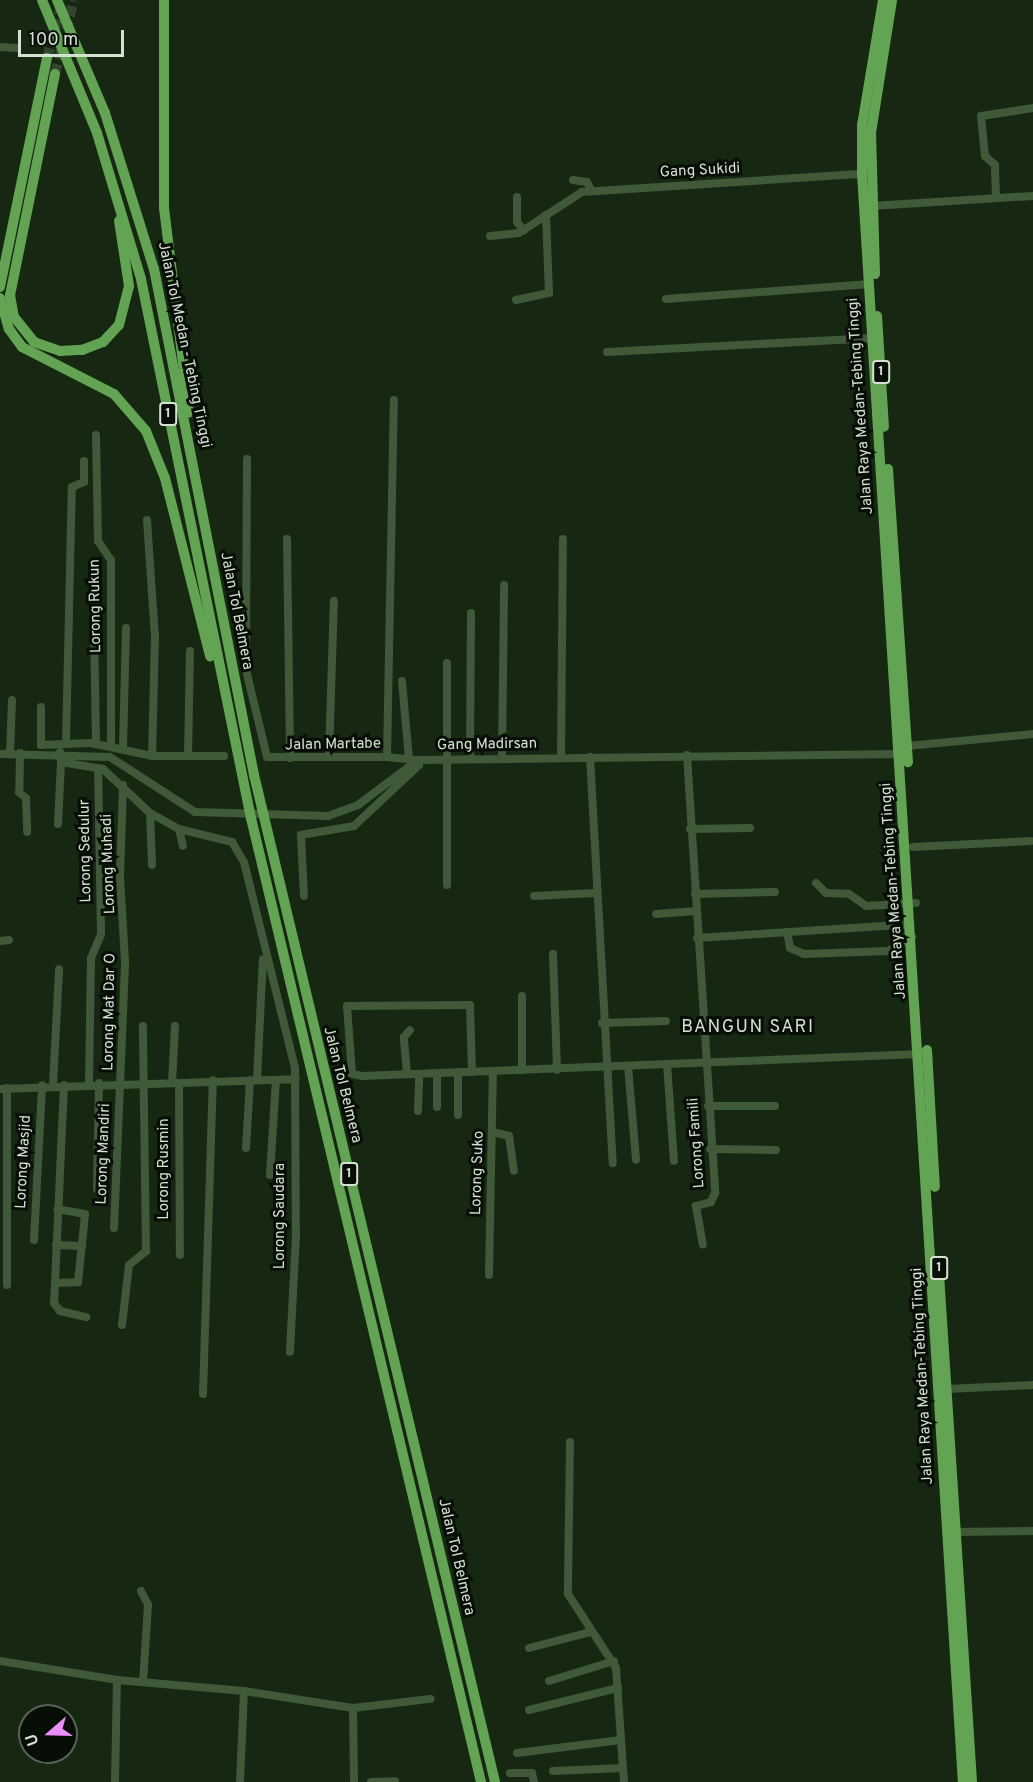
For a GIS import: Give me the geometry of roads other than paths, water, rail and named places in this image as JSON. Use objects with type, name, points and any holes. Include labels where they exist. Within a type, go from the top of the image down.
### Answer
[{"type":"highway","name":"Jalan Tol Medan - Tebing Tinggi","points":[[42,0],[97,133],[141,279],[225,699]]},
{"type":"highway","name":"Jalan Tol Medan - Tebing Tinggi","points":[[57,0],[105,113],[141,221],[193,461]]},
{"type":"highway","points":[[164,0],[164,208],[193,461]]},
{"type":"highway","name":"Jalan Raya Medan-Tebing Tinggi","points":[[883,0],[862,125],[862,174],[871,338],[913,847],[911,924],[921,1054],[963,1782]]},
{"type":"highway","name":"Jalan Raya Medan-Tebing Tinggi","points":[[892,0],[871,133],[872,206],[913,903],[972,1782]]},
{"type":"highway","points":[[0,287],[47,58]]},
{"type":"highway","points":[[55,74],[10,295],[19,327],[34,342],[51,349],[72,351],[103,342],[119,325],[128,301],[124,250],[97,133]]},
{"type":"highway","points":[[0,298],[9,329],[22,346],[114,394],[146,431],[160,462],[225,699]]},
{"type":"highway","name":"Jalan Tol Belmera","points":[[193,461],[261,805],[495,1782]]},
{"type":"highway","name":"Jalan Tol Belmera","points":[[225,699],[481,1782]]},
{"type":"street","points":[[0,47],[17,48]]},
{"type":"street","points":[[996,197],[995,165],[985,156],[981,116],[1033,108]]},
{"type":"street","name":"Gang Sukidi","points":[[524,231],[575,193],[591,190],[862,174]]},
{"type":"street","points":[[573,180],[587,182],[591,190]]},
{"type":"street","points":[[872,206],[1033,196]]},
{"type":"street","points":[[490,236],[524,231],[517,222],[517,197]]},
{"type":"street","points":[[516,300],[549,293],[546,215]]},
{"type":"street","points":[[666,298],[868,284]]},
{"type":"street","points":[[607,352],[871,338]]},
{"type":"street","points":[[387,757],[394,400]]},
{"type":"street","name":"Lorong Rukun","points":[[96,435],[98,541],[111,560],[111,746]]},
{"type":"street","name":"Jalan Martabe","points":[[247,459],[246,670],[267,757],[329,756],[413,759]]},
{"type":"street","points":[[66,744],[72,487],[84,482],[84,461]]},
{"type":"street","points":[[147,520],[155,636],[152,756]]},
{"type":"street","points":[[287,539],[290,758]]},
{"type":"street","points":[[561,757],[563,539]]},
{"type":"street","points":[[93,570],[96,744]]},
{"type":"street","points":[[502,758],[504,585]]},
{"type":"street","points":[[329,756],[334,601]]},
{"type":"street","points":[[470,758],[471,613]]},
{"type":"street","points":[[123,749],[126,628]]},
{"type":"street","points":[[188,756],[190,651]]},
{"type":"street","points":[[447,663],[447,885]]},
{"type":"street","points":[[304,896],[301,835],[354,826],[419,769],[413,759],[402,681]]},
{"type":"street","points":[[10,753],[12,700]]},
{"type":"street","points":[[41,707],[41,749],[66,744],[96,744],[152,756],[224,756]]},
{"type":"street","name":"Gang Madirsan","points":[[0,753],[20,753],[41,749],[110,757],[187,808],[230,813],[285,815],[346,812],[413,759],[905,752],[1033,734]]},
{"type":"street","points":[[58,824],[60,752]]},
{"type":"street","points":[[20,753],[19,792],[26,798],[27,832]]},
{"type":"street","name":"Lorong Famili","points":[[687,755],[714,1200],[696,1206],[703,1244]]},
{"type":"street","points":[[590,757],[602,1023],[613,1163]]},
{"type":"street","points":[[61,762],[98,768],[123,785],[150,813],[179,829],[183,846]]},
{"type":"street","name":"Lorong Sedulur","points":[[89,1084],[91,958],[101,934],[98,768]]},
{"type":"street","name":"Lorong Muhadi","points":[[123,785],[120,877],[125,942]]},
{"type":"street","points":[[150,813],[152,866]]},
{"type":"street","points":[[690,829],[750,828]]},
{"type":"street","name":"Lorong Saudara","points":[[179,829],[232,842],[239,849],[296,1079],[290,1352]]},
{"type":"street","points":[[913,847],[1031,841]]},
{"type":"street","points":[[816,883],[826,893],[849,894],[866,906],[913,903]]},
{"type":"street","points":[[695,894],[775,892]]},
{"type":"street","points":[[534,896],[595,893]]},
{"type":"street","points":[[656,914],[696,911]]},
{"type":"street","points":[[697,938],[911,924]]},
{"type":"street","points":[[788,932],[790,948],[804,954],[888,951],[912,937]]},
{"type":"street","points":[[0,941],[9,940]]},
{"type":"street","name":"Lorong Mat Dar O","points":[[121,1082],[125,942]]},
{"type":"street","points":[[246,1148],[264,954]]},
{"type":"street","points":[[552,954],[557,1070]]},
{"type":"street","points":[[53,1085],[59,969]]},
{"type":"street","points":[[522,996],[522,1070]]},
{"type":"street","points":[[472,1072],[470,1005],[347,1006],[352,1074],[419,1074],[557,1070],[921,1054]]},
{"type":"street","points":[[602,1023],[666,1021]]},
{"type":"street","points":[[122,1325],[129,1265],[146,1251],[143,1026]]},
{"type":"street","name":"Lorong Rusmin","points":[[175,1026],[180,1254]]},
{"type":"street","points":[[407,1074],[404,1037],[410,1030]]},
{"type":"street","points":[[667,1064],[674,1161]]},
{"type":"street","points":[[628,1066],[636,1160]]},
{"type":"street","name":"Lorong Suko","points":[[489,1275],[493,1071]]},
{"type":"street","points":[[458,1072],[458,1114]]},
{"type":"street","points":[[437,1073],[437,1107]]},
{"type":"street","points":[[418,1111],[419,1074]]},
{"type":"street","points":[[7,1286],[4,1088],[121,1082],[142,1084],[296,1079]]},
{"type":"street","points":[[203,1395],[213,1080]]},
{"type":"street","points":[[270,1175],[276,1080]]},
{"type":"street","name":"Lorong Mandiri","points":[[114,1228],[121,1082]]},
{"type":"street","points":[[97,1189],[99,1083]]},
{"type":"street","name":"Lorong Masjid","points":[[34,1240],[42,1085]]},
{"type":"street","points":[[64,1085],[57,1209],[56,1308],[86,1317]]},
{"type":"street","points":[[708,1106],[775,1106]]},
{"type":"street","points":[[493,1132],[509,1136],[514,1171]]},
{"type":"street","points":[[710,1149],[776,1150]]},
{"type":"street","points":[[55,1283],[78,1282],[84,1211],[57,1209]]},
{"type":"street","points":[[56,1245],[82,1246]]},
{"type":"street","points":[[946,1389],[1033,1385]]},
{"type":"street","points":[[570,1442],[567,1594],[591,1632],[614,1661],[624,1782]]},
{"type":"street","points":[[954,1532],[1033,1531]]},
{"type":"street","points":[[141,1591],[148,1605],[143,1682]]},
{"type":"street","points":[[529,1648],[591,1632]]},
{"type":"street","points":[[0,1661],[117,1680],[244,1691],[353,1708],[430,1699]]},
{"type":"street","points":[[549,1681],[614,1661]]},
{"type":"street","points":[[115,1782],[117,1680]]},
{"type":"street","points":[[529,1710],[618,1688]]},
{"type":"street","points":[[240,1782],[244,1691]]},
{"type":"street","points":[[353,1708],[354,1782]]},
{"type":"street","points":[[517,1753],[621,1740]]},
{"type":"street","points":[[553,1771],[623,1768]]},
{"type":"street","points":[[510,1773],[530,1773],[534,1782]]},
{"type":"street","points":[[372,1782],[395,1781]]},
{"type":"tunnel","points":[[47,58],[63,0]]},
{"type":"tunnel","points":[[55,74],[74,0]]},
{"type":"district","name":"BANGUN SARI","points":[[748,1028]]}]
